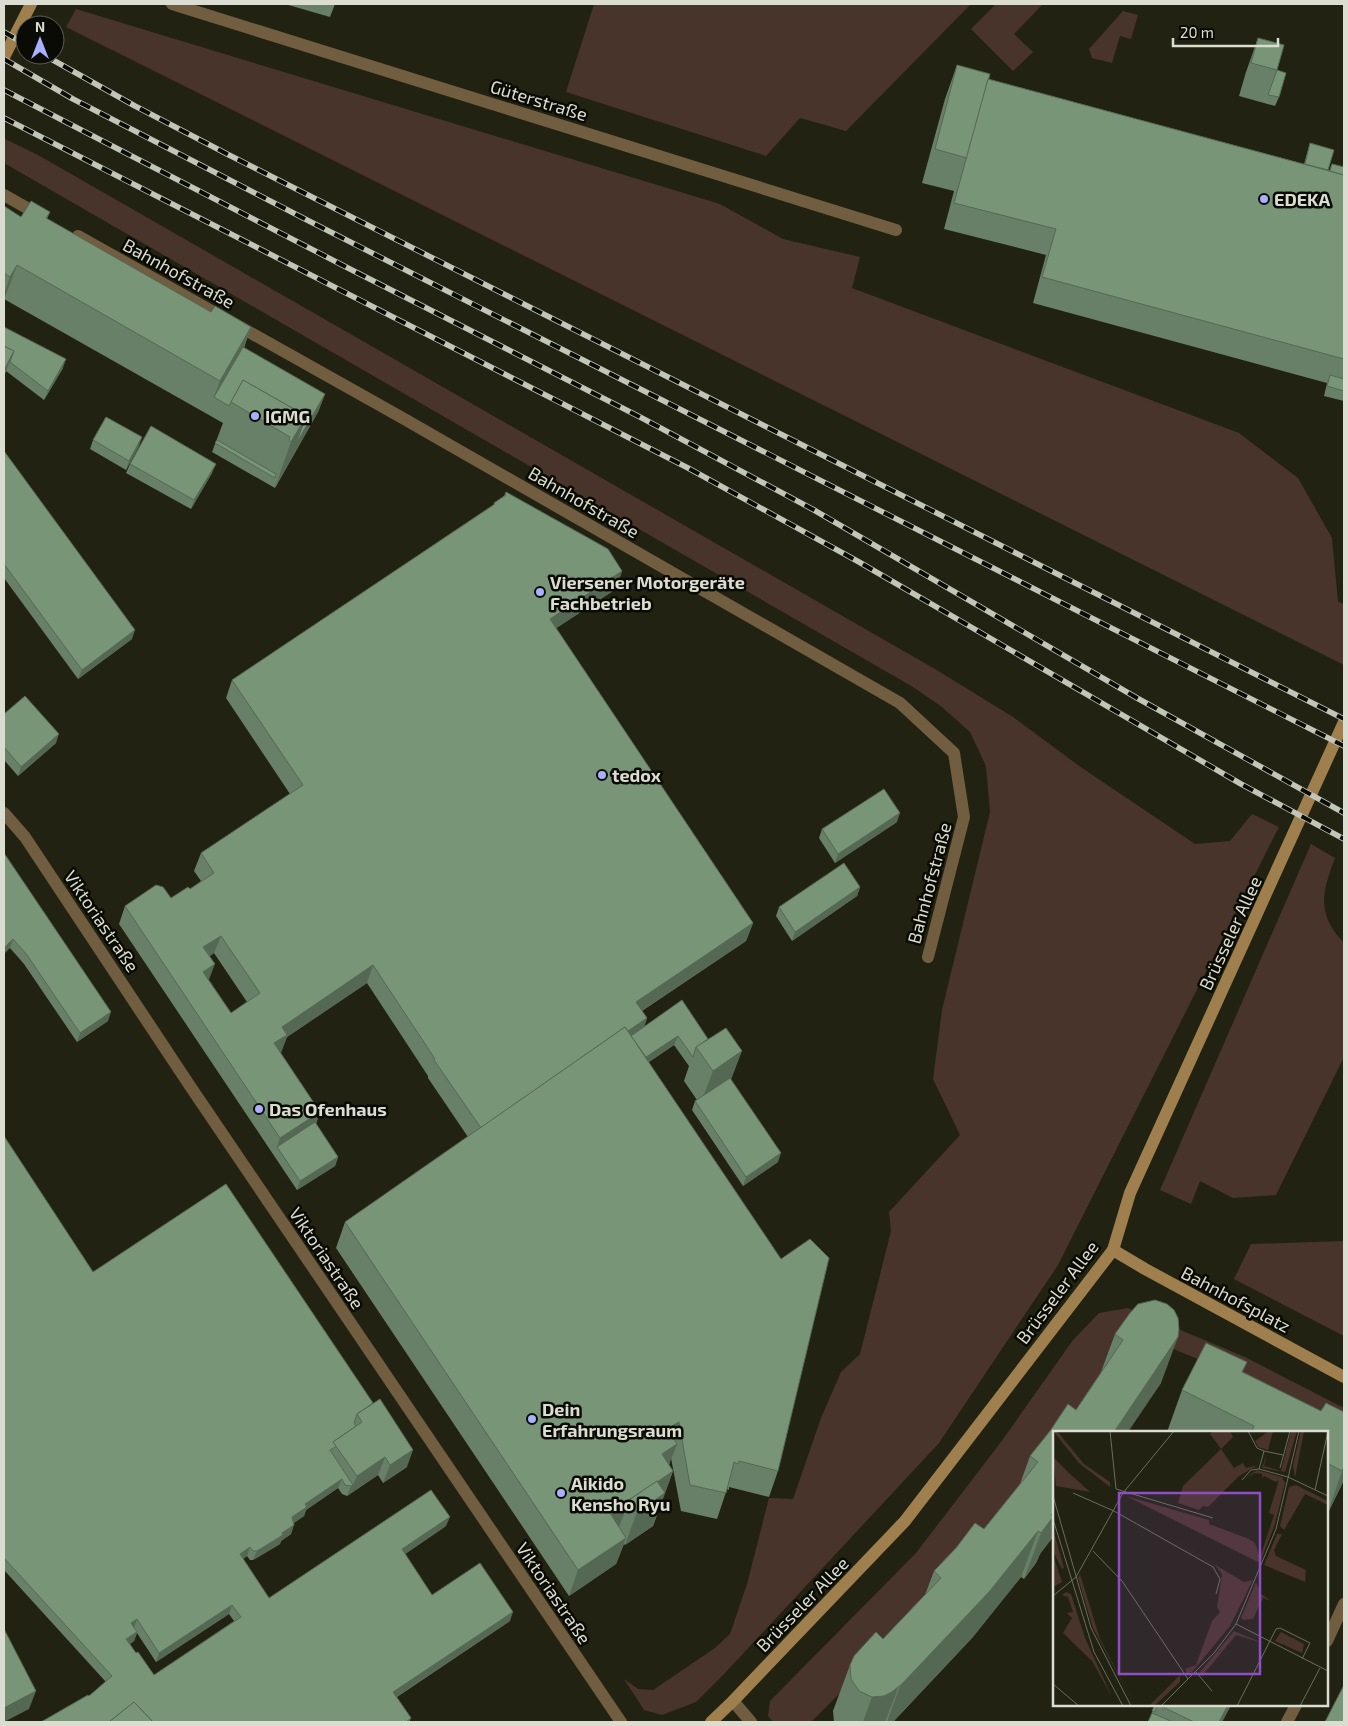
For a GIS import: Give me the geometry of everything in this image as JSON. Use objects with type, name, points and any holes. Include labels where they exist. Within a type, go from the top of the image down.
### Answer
[{"type":"main road","points":[[4,57],[31,4]]},
{"type":"main road","name":"Brüsseler Allee","points":[[710,1722],[734,1702],[905,1521],[1113,1250],[1130,1193],[1344,722]]},
{"type":"main road","name":"Bahnhofsplatz","points":[[1113,1250],[1344,1377]]},
{"type":"street","name":"Güterstraße","points":[[172,4],[896,230]]},
{"type":"street","name":"Bahnhofstraße","points":[[4,195],[400,416],[900,703],[954,753],[964,817],[928,957]]},
{"type":"street","name":"Viktoriastraße","points":[[4,813],[25,837],[196,1095],[621,1722]]},
{"type":"street","points":[[1328,1638],[1344,1604]]},
{"type":"street","points":[[734,1702],[751,1722]]},
{"type":"street","points":[[1288,1722],[1296,1706]]},
{"type":"shaded area","points":[[594,4],[971,4],[846,131],[800,118],[766,156],[566,92]]},
{"type":"shaded area","points":[[996,4],[1043,4],[1014,34],[1033,52],[1013,71],[971,29]]},
{"type":"shaded area","points":[[76,9],[720,204],[783,239],[860,257],[852,288],[1239,433],[1298,478],[1332,538],[1338,602],[1344,604],[1344,665],[66,27]]},
{"type":"shaded area","points":[[1123,11],[1138,15],[1131,39],[1120,36],[1112,63],[1092,58],[1089,49]]},
{"type":"shaded area","points":[[5,139],[38,155],[935,669],[1013,717],[1082,768],[1195,844],[1230,841],[1252,814],[1279,827],[1058,1265],[939,1443],[696,1702],[662,1715],[644,1710],[624,1679],[638,1689],[653,1690],[715,1648],[730,1634],[747,1584],[769,1498],[793,1499],[821,1418],[841,1372],[860,1354],[891,1231],[889,1212],[960,1135],[933,1079],[942,1010],[990,812],[986,766],[970,732],[942,707],[913,687],[4,163]]},
{"type":"shaded area","points":[[1311,844],[1335,858],[1327,882],[1324,902],[1329,922],[1344,943],[1344,1057],[1276,1195],[1233,1198],[1200,1181],[1191,1204],[1160,1190]]},
{"type":"shaded area","points":[[1344,1241],[1344,1336],[1234,1279],[1251,1244]]},
{"type":"shaded area","points":[[1128,1308],[1245,1357],[1344,1408],[1344,1432],[1217,1367],[1171,1348],[1062,1431],[1053,1431],[1053,1443],[921,1612],[811,1722],[773,1722],[768,1716],[770,1701],[916,1553],[1001,1442],[1073,1340],[1099,1313]]},
{"type":"building","points":[[1258,38],[1284,45],[1277,70],[1251,63]]},
{"type":"building","points":[[957,65],[990,74],[967,158],[935,149]]},
{"type":"building","points":[[1277,70],[1286,73],[1279,97],[1268,95]]},
{"type":"building","points":[[988,79],[1344,175],[1344,359],[1042,277],[1056,229],[954,203]]},
{"type":"building","points":[[1310,143],[1334,150],[1328,170],[1305,164]]},
{"type":"building","points":[[1332,164],[1344,167],[1344,175],[1330,171]]},
{"type":"building","points":[[31,201],[50,212],[46,218],[211,312],[215,306],[251,327],[220,381],[17,265],[10,277],[4,273],[4,206],[21,217]]},
{"type":"building","points":[[4,327],[66,359],[48,391],[10,362],[14,351],[4,346]]},
{"type":"building","points":[[4,346],[14,351],[4,370]]},
{"type":"building","points":[[243,347],[325,394],[296,444],[306,416],[243,380],[229,406],[214,397]]},
{"type":"building","points":[[1330,375],[1344,379],[1344,391],[1327,386]]},
{"type":"building","points":[[243,380],[306,416],[291,442],[289,440],[290,437],[231,402]]},
{"type":"building","points":[[106,417],[142,437],[129,461],[93,440]]},
{"type":"building","points":[[151,426],[216,464],[194,500],[130,464]]},
{"type":"building","points":[[217,440],[276,474],[275,478],[215,443]]},
{"type":"building","points":[[4,451],[135,630],[82,670],[4,564]]},
{"type":"building","points":[[506,492],[608,549],[622,571],[550,619],[753,923],[636,1002],[647,1018],[628,1031],[625,1027],[481,1128],[434,1060],[373,965],[282,1027],[287,1035],[274,1043],[320,1112],[280,1138],[125,906],[156,885],[163,887],[171,898],[188,887],[190,889],[214,873],[201,853],[303,785],[232,680],[495,504]],"holes":[[[221,936],[260,993],[231,1013],[203,972],[215,964],[203,947]]]},
{"type":"building","points":[[25,696],[59,734],[21,767],[4,747],[4,714]]},
{"type":"building","points":[[884,789],[900,813],[838,854],[822,829]]},
{"type":"building","points":[[4,853],[111,1012],[80,1033],[27,955],[13,939],[4,948]]},
{"type":"building","points":[[844,863],[860,887],[795,932],[779,907]]},
{"type":"building","points":[[682,1000],[708,1039],[696,1047],[693,1057],[678,1036],[646,1057],[631,1036]]},
{"type":"building","points":[[625,1027],[781,1259],[810,1239],[829,1258],[778,1471],[739,1461],[738,1464],[734,1462],[726,1493],[690,1485],[679,1422],[667,1429],[677,1444],[662,1454],[673,1471],[610,1513],[626,1538],[578,1570],[345,1222]]},
{"type":"building","points":[[726,1028],[742,1051],[713,1071],[696,1047]]},
{"type":"building","points":[[730,1078],[781,1153],[746,1177],[695,1101]]},
{"type":"building","points":[[315,1122],[338,1157],[300,1181],[277,1147]]},
{"type":"building","points":[[4,1136],[93,1272],[226,1184],[373,1403],[357,1414],[354,1423],[356,1426],[333,1442],[337,1446],[330,1450],[353,1485],[345,1485],[342,1479],[305,1504],[307,1507],[292,1517],[294,1525],[282,1533],[283,1535],[257,1551],[253,1551],[250,1547],[240,1554],[269,1598],[431,1490],[450,1517],[402,1549],[432,1595],[480,1563],[513,1612],[393,1692],[411,1718],[406,1722],[153,1722],[134,1702],[109,1722],[41,1722],[89,1696],[112,1676],[4,1558]],"holes":[[[232,1605],[241,1617],[154,1675],[126,1639],[137,1632],[131,1623],[137,1619],[159,1653]]]},
{"type":"building","points":[[1155,1300],[1167,1304],[1174,1310],[1178,1318],[1178,1337],[1115,1431],[1053,1431],[1053,1512],[1051,1515],[1053,1517],[1041,1533],[1038,1531],[989,1592],[900,1686],[884,1696],[872,1697],[859,1691],[851,1679],[850,1665],[854,1656],[876,1632],[883,1639],[941,1578],[934,1571],[956,1548],[975,1523],[984,1529],[1038,1462],[1030,1456],[1068,1404],[1076,1410],[1123,1340],[1115,1334],[1138,1304]]},
{"type":"building","points":[[1206,1343],[1247,1362],[1242,1372],[1321,1411],[1326,1403],[1344,1412],[1344,1467],[1342,1471],[1328,1464],[1328,1431],[1252,1431],[1254,1426],[1182,1390]]},
{"type":"building","points":[[380,1399],[413,1450],[390,1465],[385,1457],[357,1476],[333,1442],[362,1422],[357,1414]]},
{"type":"building","points":[[657,1481],[665,1493],[637,1512],[629,1500]]},
{"type":"building","points":[[4,1629],[36,1691],[4,1708]]},
{"type":"building","points":[[1344,1685],[1344,1722],[1325,1722]]},
{"type":"building","points":[[134,1702],[153,1722],[109,1722]]},
{"type":"building","points":[[1161,1706],[1227,1706],[1219,1722],[1194,1722]]},
{"type":"building","points":[[1152,1713],[1173,1722],[1148,1722]]},
{"type":"railway","points":[[4,32],[15,38]]},
{"type":"railway","points":[[4,59],[73,99],[307,220],[1344,746]]},
{"type":"railway","points":[[62,65],[227,154],[1344,719]]},
{"type":"railway","points":[[4,90],[640,417],[814,510],[1137,698],[1344,813]]},
{"type":"railway","points":[[4,118],[688,468],[859,562],[1241,784],[1344,839]]},
{"type":"place","name":"EDEKA","points":[[1264,199]]},
{"type":"place","name":"IGMG","points":[[255,416]]},
{"type":"place","name":"Viersener Motorgeräte Fachbetrieb","points":[[540,592]]},
{"type":"place","name":"tedox","points":[[602,775]]},
{"type":"place","name":"Das Ofenhaus","points":[[259,1109]]},
{"type":"place","name":"Dein Erfahrungsraum","points":[[532,1419]]},
{"type":"place","name":"Aikido Kensho Ryu","points":[[561,1493]]}]
